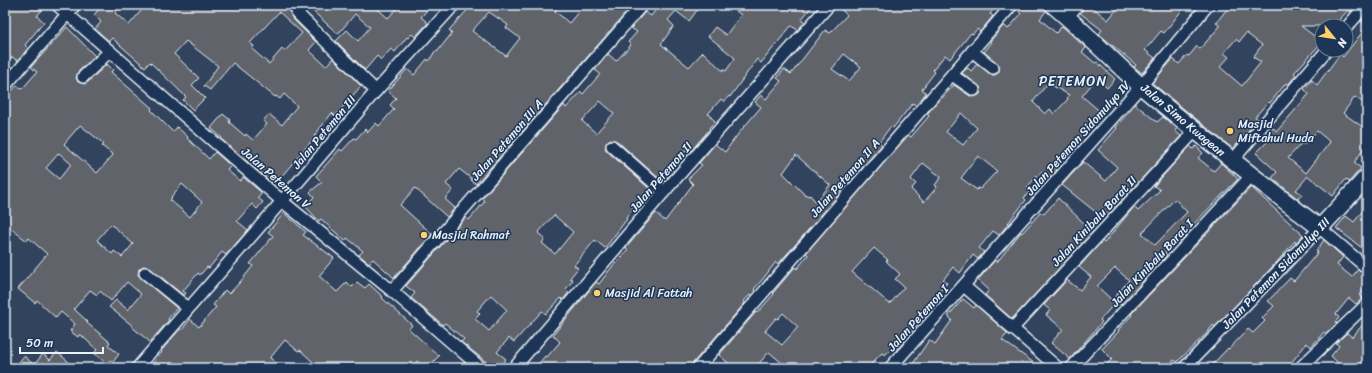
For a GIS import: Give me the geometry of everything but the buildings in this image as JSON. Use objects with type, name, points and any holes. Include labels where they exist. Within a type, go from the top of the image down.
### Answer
[{"type":"street","name":"Jalan Petemon V","points":[[57,5],[282,201],[392,291],[481,368]]},
{"type":"street","points":[[5,86],[75,5]]},
{"type":"street","name":"Jalan Petemon III A","points":[[392,291],[642,5]]},
{"type":"street","name":"Jalan Petemon II","points":[[514,368],[664,192],[829,5]]},
{"type":"street","name":"Jalan Petemon II A","points":[[698,368],[1012,5]]},
{"type":"street","name":"Jalan Simo Kwagean","points":[[1053,5],[1141,86],[1232,161],[1320,228]]},
{"type":"street","points":[[1067,17],[1078,5]]},
{"type":"street","name":"Jalan Petemon Sidomulyo IV","points":[[964,286],[1141,86],[1208,5]]},
{"type":"street","points":[[1354,19],[1366,5]]},
{"type":"street","name":"Jalan Petemon III","points":[[137,368],[448,7]]},
{"type":"street","points":[[297,13],[376,91]]},
{"type":"street","points":[[83,77],[110,50]]},
{"type":"street","points":[[972,51],[993,68]]},
{"type":"street","points":[[1232,161],[1320,58]]},
{"type":"street","points":[[952,75],[974,90]]},
{"type":"street","name":"Jalan Kinibalu Barat II","points":[[1012,328],[1195,131]]},
{"type":"street","points":[[612,146],[664,192]]},
{"type":"street","name":"Jalan Kinibalu Barat I","points":[[1070,368],[1252,175]]},
{"type":"street","name":"Jalan Petemon Sidomulyo III","points":[[1184,368],[1320,228],[1367,176]]},
{"type":"street","points":[[1320,228],[1367,268]]},
{"type":"street","points":[[145,273],[188,308]]},
{"type":"street","points":[[964,286],[1058,368]]},
{"type":"street","name":"Jalan Petemon I","points":[[890,368],[964,286]]},
{"type":"street","points":[[1300,368],[1367,304]]},
{"type":"place","name":"Masjid Miftahul Huda","points":[[1230,131]]},
{"type":"place","name":"Masjid Rahmat","points":[[424,235]]},
{"type":"place","name":"Masjid Al Fattah","points":[[597,293]]},
{"type":"district","name":"PETEMON","points":[[1073,81]]}]
